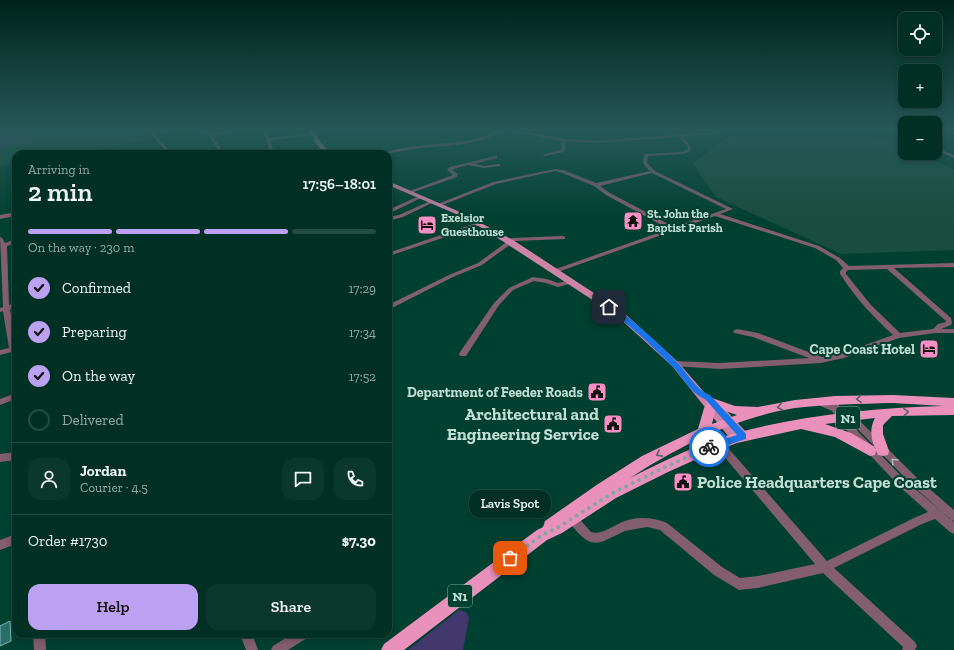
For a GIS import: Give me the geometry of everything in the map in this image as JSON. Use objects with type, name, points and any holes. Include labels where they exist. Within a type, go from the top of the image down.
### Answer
[{"type":"highway","name":"N1","points":[[390,650],[542,535],[611,494],[663,468],[739,437],[820,420],[840,411],[893,399],[954,402]]},
{"type":"highway","name":"N1","points":[[542,535],[553,523],[603,488],[647,460],[704,432],[760,411],[795,404],[819,402],[840,411],[889,412],[954,410]]},
{"type":"highway","points":[[704,432],[711,405],[735,410],[760,411]]},
{"type":"highway","points":[[883,451],[876,434],[877,424],[889,412]]},
{"type":"highway","points":[[798,425],[834,430],[849,436],[870,450]]},
{"type":"main road","points":[[392,185],[458,213],[479,224],[555,271],[630,322],[675,364],[739,437]]},
{"type":"street","points":[[409,192],[452,178],[456,175],[449,171],[449,169],[486,159]]},
{"type":"street","points":[[555,271],[717,215],[730,209],[653,172],[646,164],[646,159]]},
{"type":"street","points":[[468,164],[484,167],[498,165]]},
{"type":"street","points":[[392,218],[495,183],[555,170],[596,185],[608,194],[673,229]]},
{"type":"street","points":[[596,185],[653,172]]},
{"type":"street","points":[[392,210],[421,197]]},
{"type":"street","points":[[0,217],[12,215]]},
{"type":"street","points":[[717,215],[817,247],[838,259],[847,268],[890,268],[954,265]]},
{"type":"street","points":[[392,253],[479,224]]},
{"type":"street","points":[[392,306],[451,276],[480,264],[510,242],[522,238],[563,238]]},
{"type":"street","points":[[0,239],[4,245],[3,309],[12,341]]},
{"type":"street","points":[[4,245],[12,242]]},
{"type":"street","points":[[847,268],[843,271],[843,274],[854,291],[883,323],[898,336]]},
{"type":"street","points":[[890,268],[949,320],[949,323],[940,326],[935,331]]},
{"type":"street","points":[[463,354],[496,304],[511,289],[533,280],[548,281],[558,285],[564,285],[571,282]]},
{"type":"street","points":[[737,331],[754,335],[821,360]]},
{"type":"street","points":[[675,364],[720,366],[821,360],[841,356],[898,336],[935,331],[954,331]]},
{"type":"street","points":[[0,353],[12,349]]},
{"type":"street","points":[[0,402],[12,398]]},
{"type":"street","points":[[840,411],[870,450],[936,514],[954,529]]},
{"type":"street","points":[[840,411],[915,482],[954,516]]},
{"type":"street","points":[[719,444],[825,567],[912,649]]},
{"type":"street","points":[[0,458],[12,456]]},
{"type":"street","points":[[572,518],[588,536],[594,538],[600,538],[624,526],[647,522],[663,526],[718,571],[739,584],[758,582],[825,567],[918,521],[936,514]]},
{"type":"street","points":[[0,545],[12,540]]},
{"type":"street","points":[[39,638],[40,650]]},
{"type":"street","points":[[248,638],[252,650]]},
{"type":"street","points":[[277,650],[296,638]]},
{"type":"shaded area","points":[[0,159],[12,159],[12,164],[0,166]]},
{"type":"shaded area","points":[[698,159],[934,160],[954,170],[954,250],[841,254],[716,197],[693,163]]},
{"type":"shaded area","points":[[459,610],[466,612],[469,618],[463,650],[408,650]]},
{"type":"building","points":[[10,621],[11,641],[0,646],[0,626]]},
{"type":"way so far","points":[[510,558],[542,535],[557,528],[611,494],[709,447]]},
{"type":"place","name":"St. John the Baptist Parish","points":[[633,221]]},
{"type":"place","name":"Exelsior Guesthouse","points":[[427,225]]},
{"type":"place","name":"Cape Coast Hotel","points":[[929,349]]},
{"type":"place","name":"Department of Feeder Roads","points":[[597,392]]},
{"type":"place","name":"Architectural and Engineering Service","points":[[613,424]]},
{"type":"place","name":"Police Headquarters Cape Coast","points":[[683,482]]},
{"type":"place","name":"Lavis Spot","points":[[510,558]]},
{"type":"route","points":[[609,307],[630,322],[675,364],[700,394],[707,397],[743,436],[709,447]]}]
